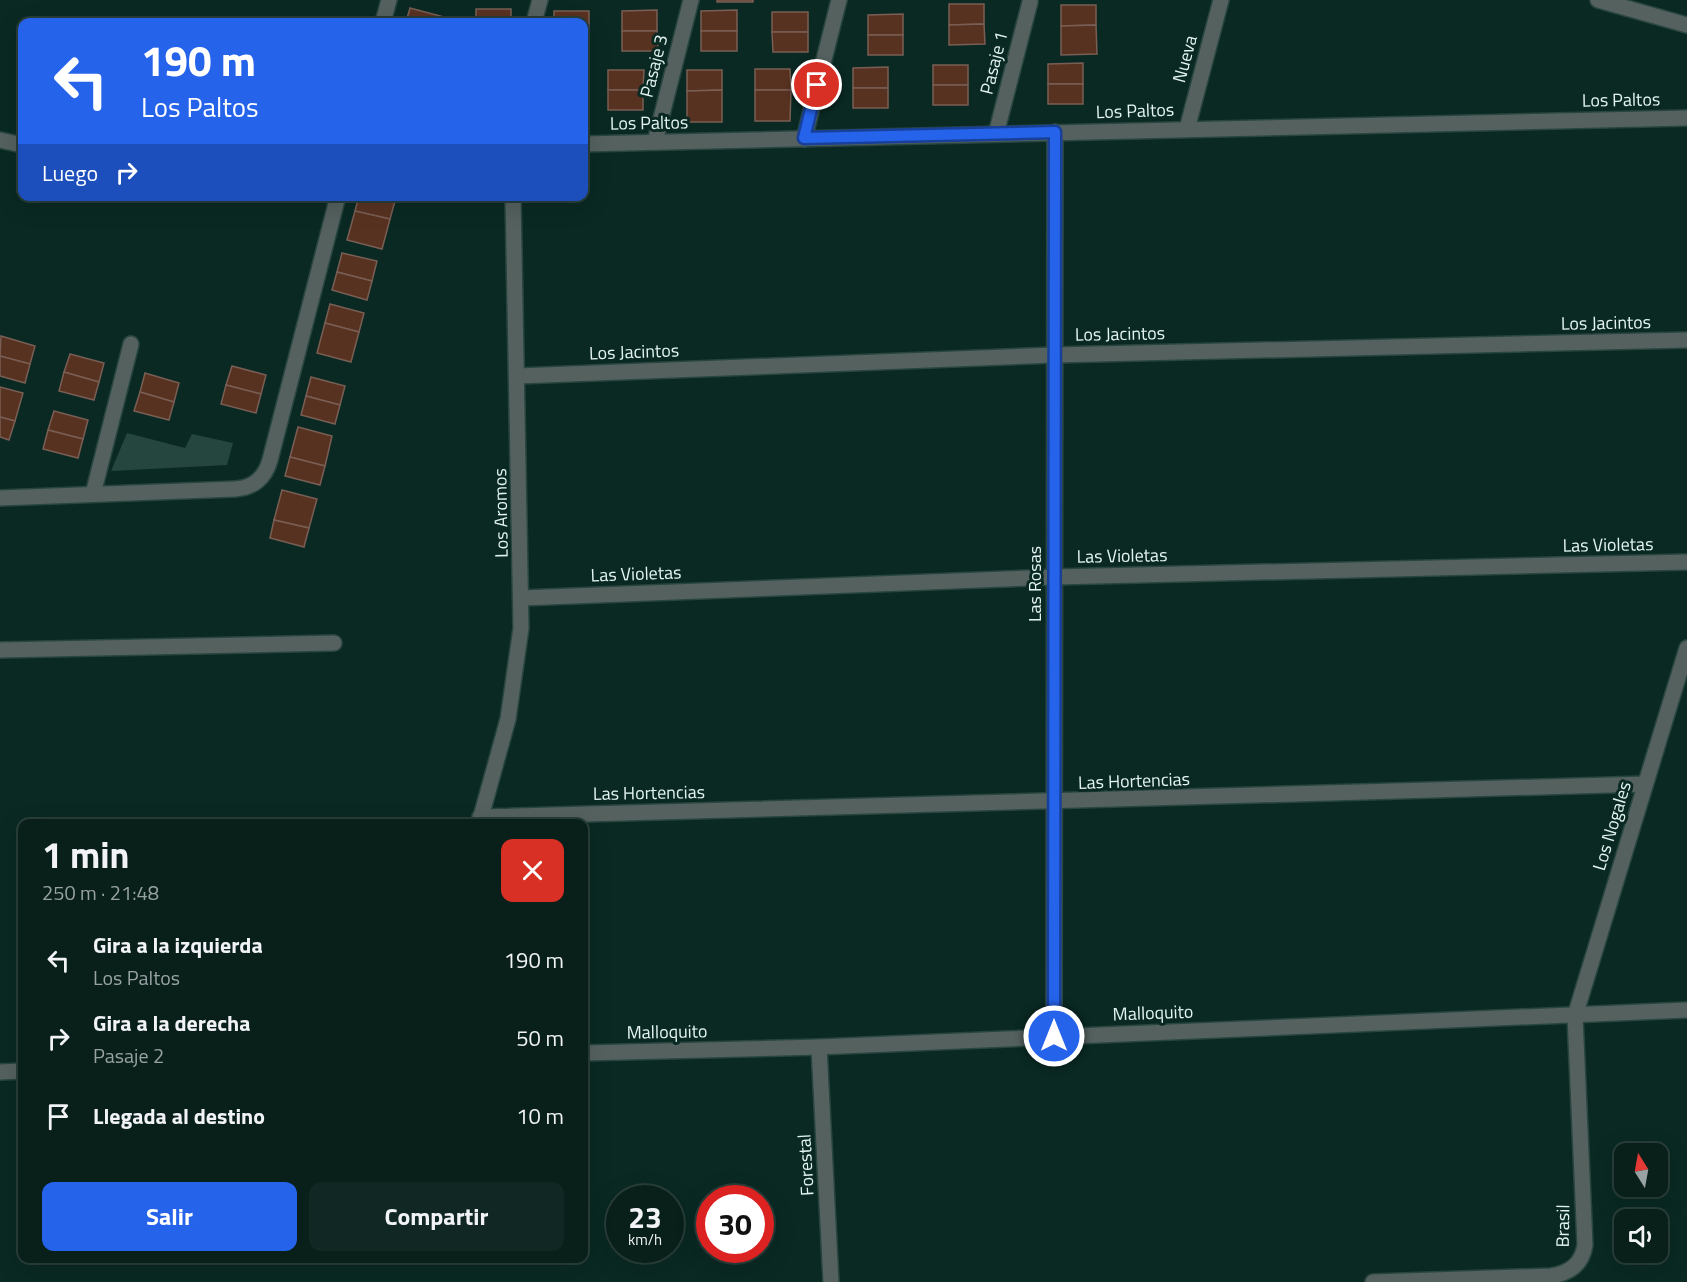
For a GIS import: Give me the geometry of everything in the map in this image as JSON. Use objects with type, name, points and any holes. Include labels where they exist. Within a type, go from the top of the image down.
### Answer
[{"type":"street","points":[[384,18],[389,0]]},
{"type":"street","points":[[535,18],[540,0]]},
{"type":"street","name":"Pasaje 3","points":[[655,142],[690,0]]},
{"type":"street","points":[[804,138],[838,0]]},
{"type":"street","name":"Nueva","points":[[1186,129],[1221,0]]},
{"type":"street","points":[[1598,0],[1687,25]]},
{"type":"street","name":"Pasaje 1","points":[[996,134],[1030,2]]},
{"type":"street","name":"Los Paltos","points":[[588,144],[1687,118]]},
{"type":"street","name":"Las Rosas","points":[[1054,1036],[1055,132]]},
{"type":"street","points":[[0,140],[18,145]]},
{"type":"street","points":[[0,498],[244,488],[264,474],[270,460],[337,201]]},
{"type":"street","name":"Los Aromos","points":[[480,819],[514,689],[522,598],[513,201]]},
{"type":"street","name":"Los Jacintos","points":[[518,376],[1055,355],[1687,340]]},
{"type":"street","points":[[93,494],[131,344]]},
{"type":"street","name":"Las Violetas","points":[[522,598],[1055,577],[1687,562]]},
{"type":"street","points":[[0,650],[334,644]]},
{"type":"street","name":"Los Nogales","points":[[1575,1016],[1687,648]]},
{"type":"street","name":"Las Hortencias","points":[[514,819],[1645,784]]},
{"type":"street","name":"Malloquito","points":[[588,1053],[819,1047],[1687,1010]]},
{"type":"street","name":"Brasil","points":[[1372,1282],[1551,1276],[1568,1272],[1580,1260],[1585,1245],[1575,1016]]},
{"type":"street","name":"Forestal","points":[[819,1047],[831,1282]]},
{"type":"street","points":[[0,1072],[18,1071]]},
{"type":"shaded area","points":[[127,433],[185,448],[192,434],[233,443],[227,465],[111,471]]},
{"type":"building","points":[[717,0],[753,0],[753,2],[717,2]]},
{"type":"building","points":[[949,4],[984,4],[984,24],[949,25]]},
{"type":"building","points":[[1061,5],[1096,5],[1096,25],[1061,26]]},
{"type":"building","points":[[410,8],[444,17],[444,18],[407,18]]},
{"type":"building","points":[[476,9],[511,9],[511,18],[476,18]]},
{"type":"building","points":[[657,10],[657,31],[622,31],[622,11]]},
{"type":"building","points":[[737,10],[737,31],[701,31],[701,11]]},
{"type":"building","points":[[554,11],[589,11],[589,31],[588,18],[554,18]]},
{"type":"building","points":[[772,12],[808,12],[808,32],[772,32]]},
{"type":"building","points":[[903,14],[903,35],[868,35],[868,15]]},
{"type":"building","points":[[984,24],[985,44],[949,45],[949,25]]},
{"type":"building","points":[[1096,25],[1097,54],[1061,55],[1061,26]]},
{"type":"building","points":[[622,31],[657,31],[658,51],[622,51]]},
{"type":"building","points":[[701,31],[737,31],[737,51],[701,51]]},
{"type":"building","points":[[772,32],[808,32],[808,52],[773,52]]},
{"type":"building","points":[[868,35],[903,35],[903,55],[868,55]]},
{"type":"building","points":[[1083,63],[1083,84],[1048,84],[1048,64]]},
{"type":"building","points":[[933,65],[968,65],[968,85],[933,85]]},
{"type":"building","points":[[888,67],[888,88],[853,88],[853,68]]},
{"type":"building","points":[[755,69],[790,69],[791,90],[755,90]]},
{"type":"building","points":[[608,70],[644,70],[643,90],[608,90]]},
{"type":"building","points":[[687,70],[722,70],[722,90],[687,91]]},
{"type":"building","points":[[1048,84],[1083,84],[1083,104],[1048,104]]},
{"type":"building","points":[[933,85],[968,85],[968,105],[933,105]]},
{"type":"building","points":[[853,88],[888,88],[888,108],[853,108]]},
{"type":"building","points":[[608,90],[643,90],[643,110],[608,110]]},
{"type":"building","points":[[722,90],[722,122],[687,122],[687,91]]},
{"type":"building","points":[[755,90],[791,90],[790,121],[755,121]]},
{"type":"building","points":[[358,201],[395,201],[390,219],[355,211]]},
{"type":"building","points":[[355,211],[390,219],[382,249],[347,240]]},
{"type":"building","points":[[342,253],[377,261],[372,281],[337,272]]},
{"type":"building","points":[[337,272],[372,281],[367,300],[332,290]]},
{"type":"building","points":[[330,304],[364,313],[359,332],[325,323]]},
{"type":"building","points":[[325,323],[359,332],[351,362],[317,353]]},
{"type":"building","points":[[1,336],[35,346],[30,364],[0,356]]},
{"type":"building","points":[[70,354],[104,363],[99,382],[64,372]]},
{"type":"building","points":[[0,356],[30,364],[25,383],[0,376]]},
{"type":"building","points":[[232,366],[266,375],[261,394],[226,385]]},
{"type":"building","points":[[64,372],[99,382],[94,400],[59,391]]},
{"type":"building","points":[[145,373],[179,383],[174,402],[140,392]]},
{"type":"building","points":[[311,377],[345,386],[340,405],[306,396]]},
{"type":"building","points":[[226,385],[261,394],[256,413],[221,404]]},
{"type":"building","points":[[0,387],[23,393],[15,421],[0,417]]},
{"type":"building","points":[[140,392],[174,402],[169,420],[134,411]]},
{"type":"building","points":[[306,396],[340,405],[335,424],[301,415]]},
{"type":"building","points":[[54,411],[88,420],[83,439],[48,430]]},
{"type":"building","points":[[0,417],[15,421],[9,440],[0,437]]},
{"type":"building","points":[[298,427],[332,436],[325,466],[290,457]]},
{"type":"building","points":[[48,430],[83,439],[78,458],[43,449]]},
{"type":"building","points":[[290,457],[325,466],[320,485],[285,476]]},
{"type":"building","points":[[282,490],[317,499],[309,528],[274,520]]},
{"type":"building","points":[[274,520],[309,528],[304,547],[270,538]]},
{"type":"route","points":[[817,85],[804,138],[1055,132],[1054,1036]]}]
